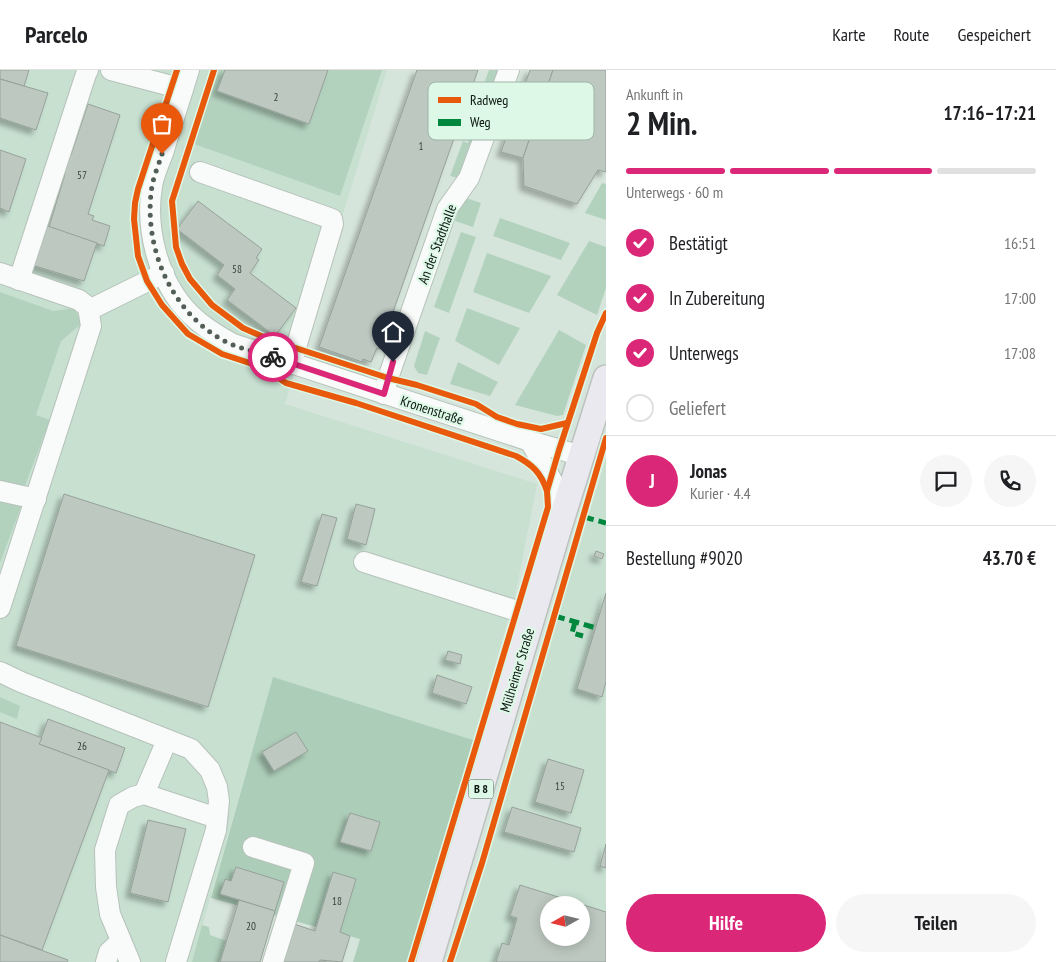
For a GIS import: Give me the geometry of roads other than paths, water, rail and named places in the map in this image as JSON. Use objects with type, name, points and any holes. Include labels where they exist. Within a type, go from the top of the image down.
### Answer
[{"type":"main road","name":"Mülheimer Straße","points":[[430,962],[560,524],[606,378]]},
{"type":"street","points":[[19,280],[88,70]]},
{"type":"street","points":[[111,70],[183,89]]},
{"type":"street","name":"Kronenstraße","points":[[189,70],[152,186],[150,218],[151,235],[164,273],[175,296],[189,313],[218,336],[233,344],[530,441],[582,456]]},
{"type":"street","name":"An der Stadthalle","points":[[505,82],[510,70]]},
{"type":"street","name":"An der Stadthalle","points":[[384,394],[432,226],[447,209],[469,178],[483,140]]},
{"type":"street","points":[[200,172],[332,219],[333,224],[291,364]]},
{"type":"street","points":[[0,273],[79,300],[89,310],[91,326],[0,608]]},
{"type":"street","points":[[89,310],[164,273]]},
{"type":"street","points":[[530,441],[559,493],[560,524]]},
{"type":"street","points":[[0,491],[36,499]]},
{"type":"street","points":[[364,562],[533,616]]},
{"type":"street","points":[[0,672],[190,749],[210,770],[217,787],[219,801],[216,830],[176,962]]},
{"type":"street","points":[[144,794],[167,740]]},
{"type":"street","points":[[130,962],[110,914],[106,887],[105,850],[119,805],[133,797],[144,794],[217,818]]},
{"type":"street","points":[[253,847],[304,862],[273,962]]},
{"type":"street","points":[[106,962],[109,952],[121,941]]}]
